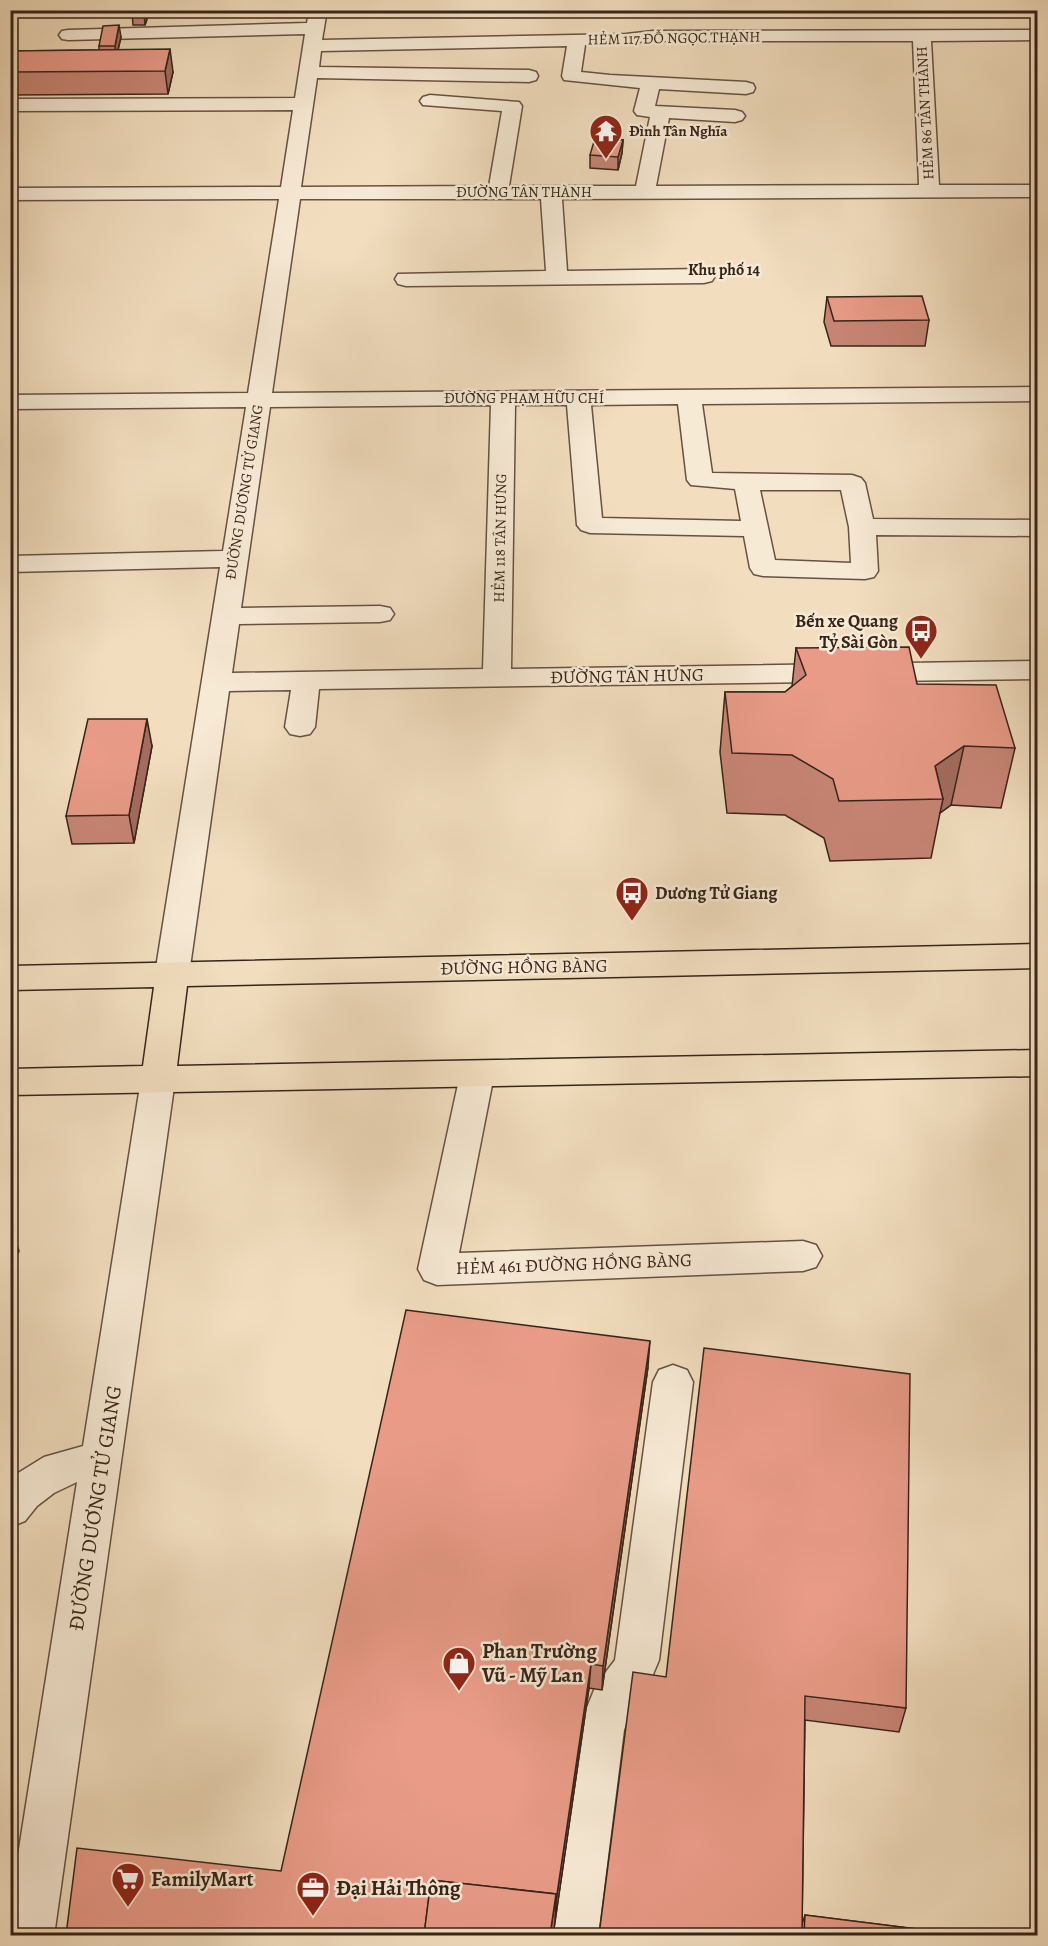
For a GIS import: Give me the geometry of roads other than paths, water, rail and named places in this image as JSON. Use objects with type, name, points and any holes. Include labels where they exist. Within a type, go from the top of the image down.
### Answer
[{"type":"main road","name":"ĐƯỜNG HỒNG BÀNG","points":[[10,978],[1038,956]]},
{"type":"main road","points":[[158,1080],[172,974]]},
{"type":"main road","points":[[10,1082],[1038,1063]]},
{"type":"street","name":"HẺM 117 ĐỖ NGỌC THẠNH","points":[[68,35],[315,28],[577,40],[653,36],[1036,34]]},
{"type":"street","name":"ĐƯỜNG DƯƠNG TỬ GIANG","points":[[172,974],[315,28]]},
{"type":"street","name":"HẺM 86 TÂN THÀNH","points":[[922,34],[929,191]]},
{"type":"street","points":[[577,40],[572,76],[610,81],[746,88]]},
{"type":"street","points":[[309,72],[529,76]]},
{"type":"street","points":[[651,83],[644,111],[735,116]]},
{"type":"street","points":[[429,101],[512,106],[498,193]]},
{"type":"street","points":[[10,105],[303,104]]},
{"type":"street","points":[[645,192],[661,112]]},
{"type":"street","name":"ĐƯỜNG TÂN THÀNH","points":[[10,194],[1038,191]]},
{"type":"street","points":[[551,192],[557,278]]},
{"type":"street","points":[[406,279],[704,276]]},
{"type":"street","name":"ĐƯỜNG PHẠM HỮU CHÍ","points":[[10,402],[1038,394]]},
{"type":"street","points":[[689,397],[700,480],[852,483],[862,527],[865,571],[763,568],[746,482]]},
{"type":"street","name":"HẺM 118 TÂN HƯNG","points":[[497,678],[503,398]]},
{"type":"street","points":[[578,398],[590,525],[755,529]]},
{"type":"street","points":[[862,527],[1038,528]]},
{"type":"street","points":[[10,564],[234,559]]},
{"type":"street","points":[[226,616],[380,614]]},
{"type":"street","name":"ĐƯỜNG TÂN HƯNG","points":[[217,682],[1038,670]]},
{"type":"street","points":[[300,727],[306,681]]},
{"type":"street","name":"HẺM 461 ĐƯỜNG HỒNG BÀNG","points":[[477,1074],[437,1269],[803,1256]]},
{"type":"street","name":"ĐƯỜNG DƯƠNG TỬ GIANG","points":[[30,1935],[158,1080]]},
{"type":"street","points":[[574,1935],[602,1730],[612,1700],[628,1680],[637,1660],[672,1382]]},
{"type":"street","points":[[10,1508],[32,1485],[50,1474],[78,1464],[102,1465]]},
{"type":"place","name":"Đình Tân Nghĩa","points":[[606,160]]},
{"type":"place","name":"Bến xe Quang Tỷ Sài Gòn","points":[[921,660]]},
{"type":"place","name":"Dương Tử Giang","points":[[632,922]]},
{"type":"place","name":"Phan Trường Vũ - Mỹ Lan","points":[[459,1692]]},
{"type":"place","name":"FamilyMart","points":[[128,1908]]},
{"type":"place","name":"Đại Hải Thông","points":[[313,1917]]},
{"type":"district","name":"Khu phố 14","points":[[724,269]]}]
